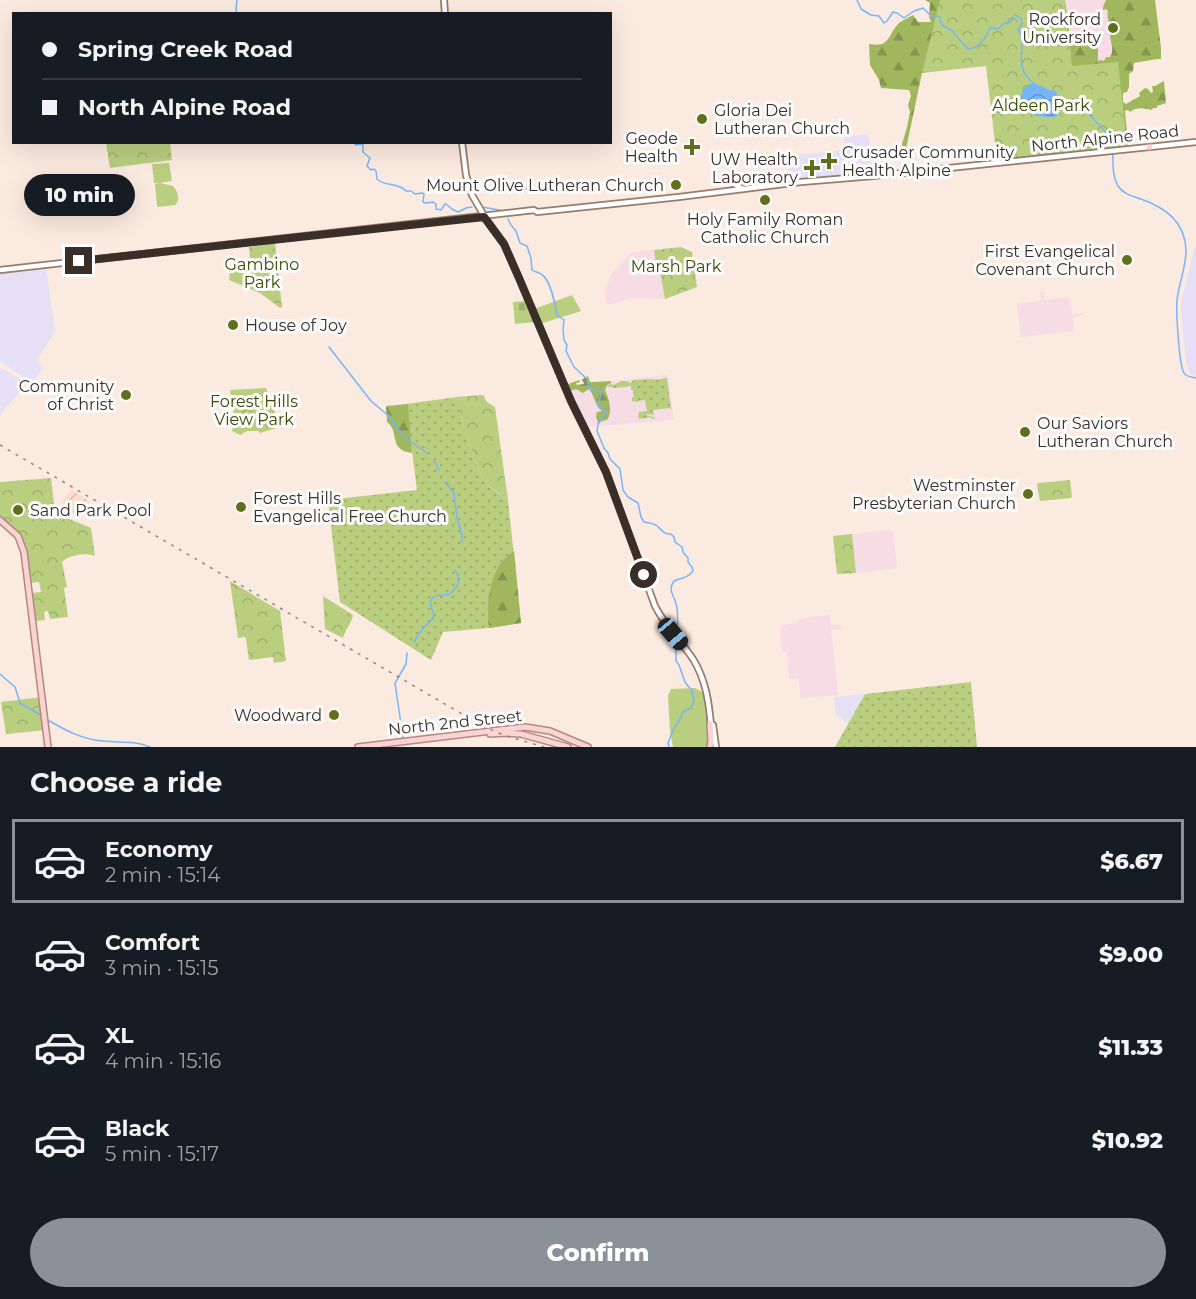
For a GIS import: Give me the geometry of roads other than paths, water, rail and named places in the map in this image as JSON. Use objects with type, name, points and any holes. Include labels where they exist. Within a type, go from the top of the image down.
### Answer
[{"type":"main road","name":"North Alpine Road","points":[[0,271],[484,216],[1196,142]]},
{"type":"main road","points":[[462,144],[466,175],[471,192],[484,216],[504,244],[571,401],[606,472],[655,606],[662,620],[694,661],[699,673],[706,692],[713,747]]},
{"type":"main road","points":[[734,184],[745,189]]},
{"type":"main road","name":"North Alpine Road","points":[[484,216],[534,210],[537,212]]},
{"type":"main road","points":[[0,520],[17,535],[24,552],[48,747]]},
{"type":"main road","points":[[710,714],[713,747]]},
{"type":"main road","name":"North 2nd Street","points":[[358,747],[525,727],[543,729],[588,747]]},
{"type":"main road","name":"North 2nd Street","points":[[382,747],[506,733],[521,734],[568,747]]},
{"type":"water","points":[[1035,83],[1057,91],[1055,106],[1059,111],[1056,117],[1031,114],[1026,108],[1021,99],[1023,90]]},
{"type":"waterway","points":[[237,0],[237,12]]},
{"type":"waterway","points":[[857,0],[861,9],[871,15],[879,16],[884,23],[893,12],[904,18],[923,8],[931,16],[939,16],[941,23]]},
{"type":"waterway","points":[[957,37],[968,49],[976,47],[982,42],[990,28],[998,29],[1003,24],[1011,22],[1016,15],[1021,19],[1022,24],[1018,29],[1022,39],[1022,67],[1034,84]]},
{"type":"waterway","points":[[942,25],[953,31],[956,36]]},
{"type":"waterway","points":[[1076,99],[1083,104],[1111,141],[1114,175],[1120,189],[1166,212],[1182,231],[1186,250],[1177,300],[1179,349],[1184,373],[1196,378]]},
{"type":"waterway","points":[[355,144],[361,144]]},
{"type":"waterway","points":[[361,144],[363,152],[370,158],[367,166],[376,171],[377,179],[380,181],[399,186],[415,194],[422,193],[424,194],[423,202],[433,202],[436,204],[436,209],[441,210],[445,204],[458,212],[472,207]]},
{"type":"waterway","points":[[520,193],[533,184]]},
{"type":"waterway","points":[[482,207],[505,211]]},
{"type":"waterway","points":[[508,219],[520,243],[527,246],[532,270],[540,273],[550,287],[557,315],[564,320],[566,351],[574,367],[587,379],[589,388],[602,392],[599,407],[606,411],[598,424],[597,431],[610,459],[620,469],[623,490],[628,497],[638,503],[644,522],[654,524],[664,533],[674,537],[692,567],[691,574],[674,581],[671,587],[677,611],[677,634]]},
{"type":"waterway","points":[[329,347],[371,401],[390,417],[410,441],[427,453]]},
{"type":"waterway","points":[[434,461],[439,470]]},
{"type":"waterway","points":[[445,482],[454,493],[462,542]]},
{"type":"waterway","points":[[414,642],[434,617],[432,599],[436,596],[450,594],[458,585],[458,574],[454,570]]},
{"type":"waterway","points":[[669,747],[668,743],[674,728],[683,712],[691,708],[694,701],[692,691],[685,682],[676,661],[676,642]]},
{"type":"waterway","points":[[403,738],[395,683],[406,664],[407,653]]},
{"type":"waterway","points":[[0,674],[15,687],[20,703],[42,716]]},
{"type":"waterway","points":[[46,719],[88,739],[150,747]]},
{"type":"railway","points":[[0,445],[481,725],[503,735],[544,747]]},
{"type":"place","name":"Rockford University","points":[[1113,28]]},
{"type":"place","name":"Gloria Dei Lutheran Church","points":[[702,119]]},
{"type":"place","name":"Geode Health","points":[[692,147]]},
{"type":"place","name":"Crusader Community Health Alpine","points":[[829,161]]},
{"type":"place","name":"UW Health Laboratory","points":[[812,168]]},
{"type":"place","name":"Mount Olive Lutheran Church","points":[[676,185]]},
{"type":"place","name":"Holy Family Roman Catholic Church","points":[[765,200]]},
{"type":"place","name":"First Evangelical Covenant Church","points":[[1127,260]]},
{"type":"place","name":"House of Joy","points":[[233,325]]},
{"type":"place","name":"Community of Christ","points":[[126,395]]},
{"type":"place","name":"Our Saviors Lutheran Church","points":[[1025,432]]},
{"type":"place","name":"Westminster Presbyterian Church","points":[[1028,494]]},
{"type":"place","name":"Forest Hills Evangelical Free Church","points":[[241,507]]},
{"type":"place","name":"Sand Park Pool","points":[[18,510]]},
{"type":"place","name":"Woodward","points":[[334,715]]},
{"type":"park label","name":"Aldeen Park","points":[[1041,105]]},
{"type":"park label","name":"Marsh Park","points":[[676,266]]},
{"type":"park label","name":"Gambino Park","points":[[262,273]]},
{"type":"park label","name":"Forest Hills View Park","points":[[254,410]]}]
